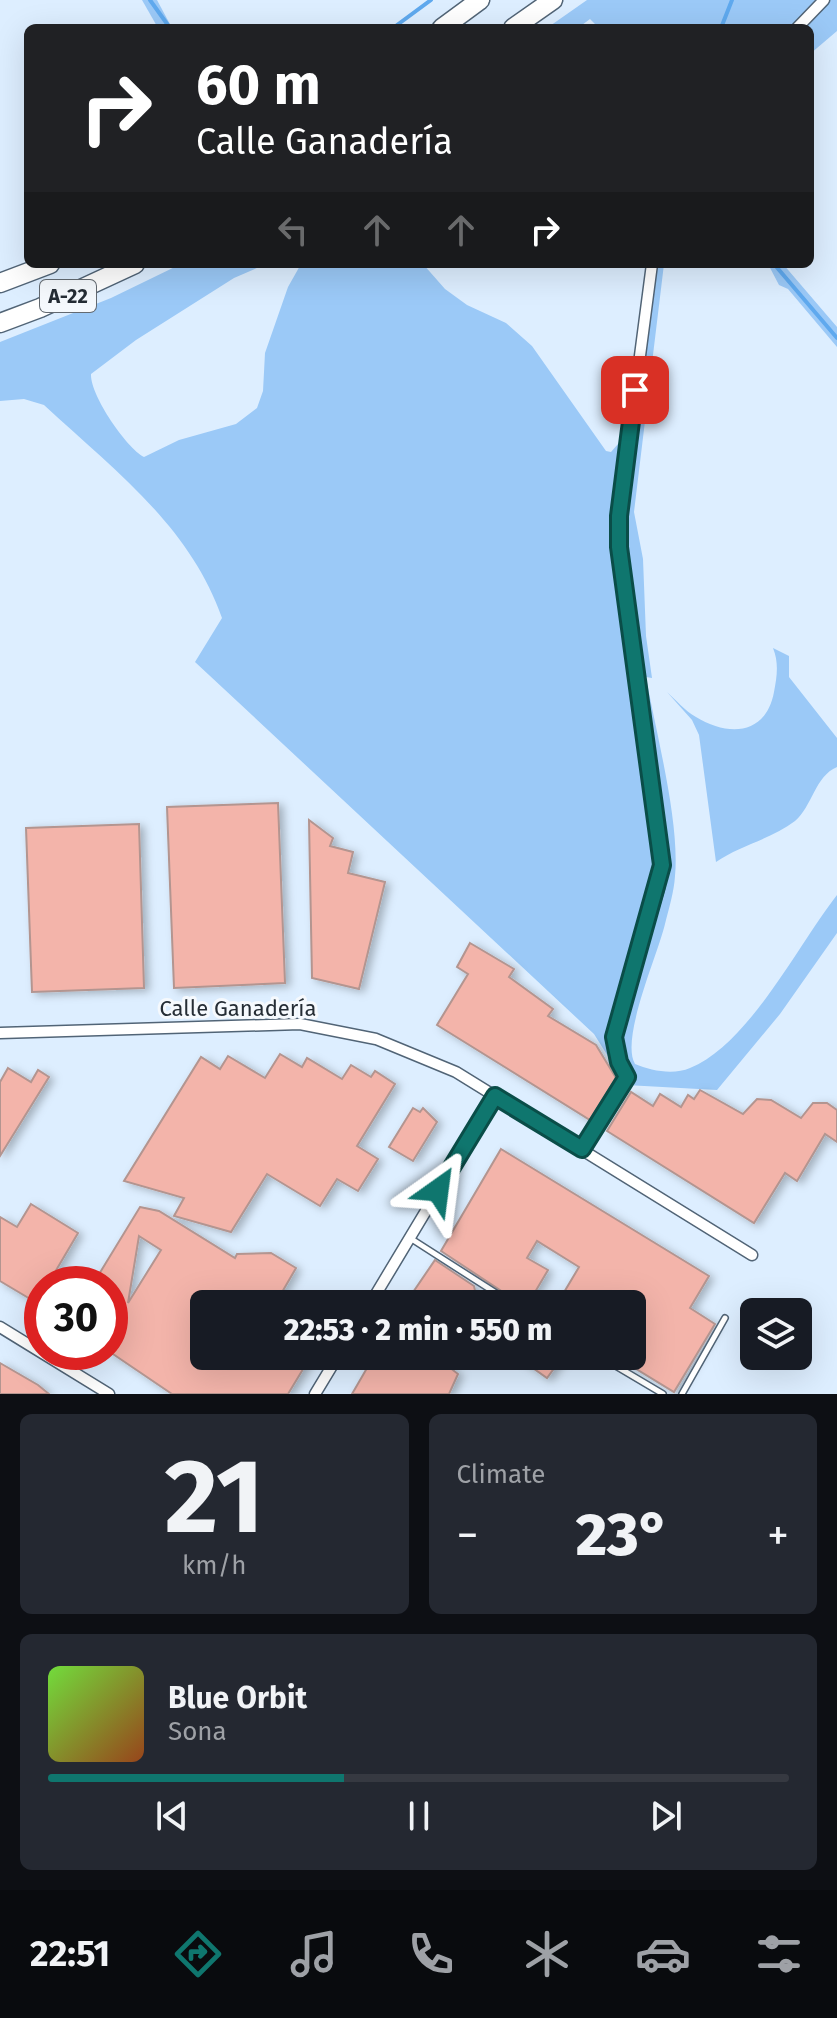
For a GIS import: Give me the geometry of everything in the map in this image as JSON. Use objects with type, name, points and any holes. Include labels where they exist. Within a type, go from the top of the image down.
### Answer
[{"type":"highway","points":[[447,24],[480,0]]},
{"type":"highway","points":[[519,24],[553,0]]},
{"type":"highway","name":"A-22","points":[[0,283],[39,268]]},
{"type":"highway","name":"A-22","points":[[0,323],[126,268]]},
{"type":"street","points":[[801,24],[824,0]]},
{"type":"street","points":[[582,1149],[627,1077],[619,1062],[614,1037],[662,865],[619,547],[619,516],[651,268]]},
{"type":"street","name":"Calle Ganadería","points":[[0,1033],[300,1024],[376,1039],[417,1053],[495,1096],[752,1255]]},
{"type":"street","points":[[378,1290],[495,1096]]},
{"type":"street","points":[[0,1327],[109,1394]]},
{"type":"street","points":[[315,1394],[330,1370]]},
{"type":"lane","points":[[410,1237],[491,1290]]},
{"type":"lane","points":[[682,1394],[725,1318]]},
{"type":"lane","points":[[623,1370],[663,1394]]},
{"type":"shaded area","points":[[142,0],[157,0],[170,24],[156,24]]},
{"type":"shaded area","points":[[587,0],[837,0],[837,31],[814,51],[814,24],[595,24],[590,19],[583,24],[553,24]]},
{"type":"shaded area","points":[[173,268],[257,268],[234,278],[136,340],[91,374],[96,394],[110,420],[144,457],[179,440],[236,424],[257,408],[263,391],[265,353],[288,287],[299,268],[427,268],[445,289],[467,305],[506,323],[532,346],[606,451],[611,452],[625,436],[646,268],[664,268],[634,512],[643,559],[646,636],[652,678],[646,677],[671,804],[676,854],[675,876],[665,924],[632,1036],[635,1064],[670,1072],[690,1068],[712,1056],[752,1016],[837,895],[837,933],[780,1014],[717,1090],[626,1085],[594,1034],[195,662],[222,618],[208,585],[170,527],[122,476],[44,405],[24,399],[0,401],[0,342],[111,298]]},
{"type":"shaded area","points":[[770,268],[786,268],[837,327],[837,347],[788,289],[779,285]]},
{"type":"shaded area","points":[[773,648],[789,656],[789,677],[837,738],[837,767],[824,777],[795,821],[716,862],[699,735],[692,720],[667,692],[688,712],[721,728],[744,728],[755,724],[770,706],[774,692],[777,670]]},
{"type":"building","points":[[278,803],[285,983],[174,988],[167,807]]},
{"type":"building","points":[[309,820],[333,838],[330,846],[353,852],[348,873],[385,882],[359,989],[312,978]]},
{"type":"building","points":[[139,824],[144,988],[32,992],[26,828]]},
{"type":"building","points":[[470,943],[514,969],[509,977],[553,1009],[548,1016],[596,1045],[616,1078],[590,1120],[437,1025],[468,974],[457,967]]},
{"type":"building","points":[[280,1054],[302,1067],[307,1058],[342,1079],[351,1065],[371,1077],[375,1071],[395,1084],[357,1146],[378,1159],[358,1191],[337,1179],[320,1206],[267,1174],[231,1232],[174,1216],[184,1198],[124,1181],[201,1057],[220,1069],[228,1056],[265,1078]]},
{"type":"building","points":[[8,1068],[31,1082],[38,1070],[49,1077],[0,1156],[0,1082]]},
{"type":"building","points":[[700,1090],[743,1114],[757,1099],[771,1100],[801,1118],[813,1103],[827,1103],[837,1110],[837,1142],[825,1134],[797,1181],[785,1173],[754,1223],[607,1131],[631,1092],[653,1106],[660,1094],[681,1107],[688,1095],[694,1099]]},
{"type":"building","points":[[413,1108],[420,1112],[423,1108],[437,1122],[413,1161],[389,1147]]},
{"type":"building","points":[[501,1149],[709,1276],[690,1308],[715,1324],[674,1392],[638,1370],[646,1370],[646,1290],[565,1290],[579,1267],[537,1241],[527,1258],[548,1270],[536,1290],[500,1290],[441,1251]]},
{"type":"building","points":[[31,1204],[78,1233],[59,1266],[24,1266],[24,1295],[0,1281],[0,1217],[17,1227]]},
{"type":"building","points":[[140,1207],[159,1211],[235,1258],[237,1254],[271,1253],[296,1268],[283,1290],[190,1290],[190,1370],[303,1370],[288,1394],[172,1394],[128,1364],[128,1303],[128,1266],[104,1266]],"holes":[[[139,1236],[161,1250],[128,1303]]]},
{"type":"building","points":[[435,1260],[474,1286],[475,1290],[415,1290]]},
{"type":"building","points":[[0,1363],[38,1385],[49,1394],[0,1394]]},
{"type":"building","points":[[366,1370],[453,1370],[458,1374],[449,1394],[352,1394]]},
{"type":"building","points":[[536,1370],[553,1370],[547,1378]]},
{"type":"waterway","points":[[150,0],[167,24]]},
{"type":"waterway","points":[[398,24],[431,0]]},
{"type":"waterway","points":[[723,24],[732,0]]},
{"type":"waterway","points":[[777,268],[837,338]]},
{"type":"route","points":[[438,1190],[495,1096],[582,1149],[627,1077],[619,1062],[614,1037],[659,888],[662,865],[619,547],[619,516],[635,390]]}]
